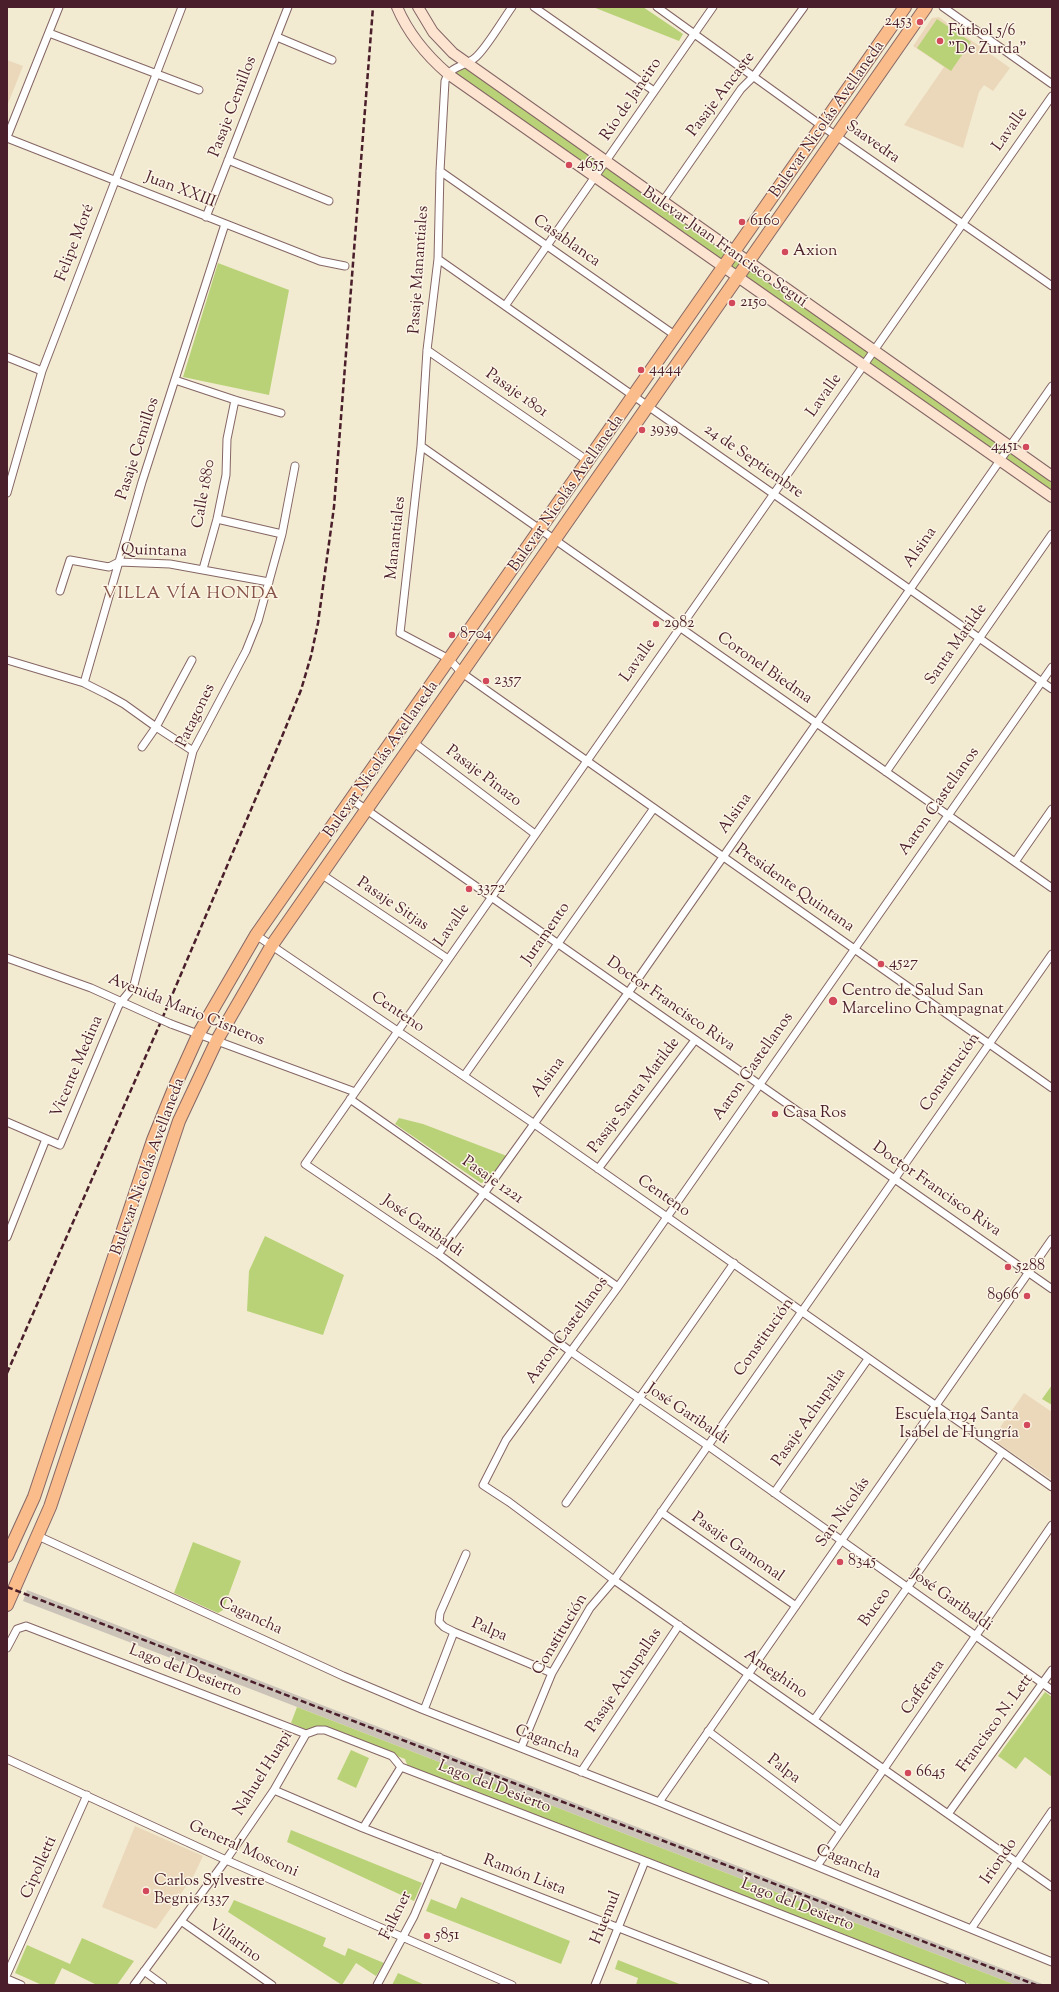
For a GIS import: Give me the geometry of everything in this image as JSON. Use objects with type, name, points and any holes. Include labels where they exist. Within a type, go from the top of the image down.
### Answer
[{"type":"main road","name":"Bulevar Juan Francisco Seguí","points":[[397,7],[416,40],[436,64],[448,74],[1052,497]]},
{"type":"main road","name":"Bulevar Juan Francisco Seguí","points":[[418,7],[425,21],[440,41],[466,63],[1052,476]]},
{"type":"main road","name":"Bulevar Nicolás Avellaneda","points":[[7,1556],[34,1497],[153,1140],[199,1033],[256,935],[906,7]]},
{"type":"main road","name":"Bulevar Nicolás Avellaneda","points":[[7,1605],[50,1507],[169,1149],[191,1093],[217,1040],[272,946],[321,874],[926,7]]},
{"type":"street","points":[[7,138],[59,7]]},
{"type":"street","name":"Felipe Moré","points":[[7,493],[42,371],[182,7]]},
{"type":"street","name":"Pasaje Cemillos","points":[[206,217],[288,7]]},
{"type":"street","points":[[448,74],[455,67],[476,58],[512,7]]},
{"type":"street","points":[[534,7],[654,91]]},
{"type":"street","name":"Saavedra","points":[[657,7],[836,136],[1052,286]]},
{"type":"street","name":"Río de Janeiro","points":[[505,306],[607,162],[654,91],[713,7]]},
{"type":"street","name":"Pasaje Ancaste","points":[[663,201],[740,89],[754,76],[804,7]]},
{"type":"street","points":[[942,7],[1052,84]]},
{"type":"street","points":[[49,33],[198,90]]},
{"type":"street","points":[[276,38],[332,60]]},
{"type":"street","name":"Pasaje Manantiales","points":[[421,446],[427,350],[438,259],[440,170],[445,81],[448,74]]},
{"type":"street","name":"Lavalle","points":[[305,1164],[1052,96]]},
{"type":"street","name":"Juan XXIII","points":[[7,138],[320,261],[345,266]]},
{"type":"street","points":[[228,160],[329,201]]},
{"type":"street","name":"Casablanca","points":[[440,170],[676,336]]},
{"type":"street","name":"Pasaje Cemillos","points":[[84,683],[142,482],[225,224]]},
{"type":"street","name":"24 de Septiembre","points":[[438,259],[1052,689]]},
{"type":"street","name":"Pasaje 1801","points":[[427,350],[588,461]]},
{"type":"street","points":[[7,357],[42,371]]},
{"type":"street","points":[[175,380],[235,400],[281,413]]},
{"type":"street","name":"Alsina","points":[[438,1254],[485,1192],[533,1123],[628,993],[1052,386]]},
{"type":"street","name":"Calle 1880","points":[[203,569],[217,519],[226,475],[227,439],[235,400]]},
{"type":"street","name":"Coronel Biedma","points":[[421,446],[1052,888]]},
{"type":"street","name":"Manantiales","points":[[400,633],[421,446]]},
{"type":"street","name":"Patagones","points":[[121,1001],[129,995],[134,985],[193,751],[246,651],[258,621],[282,534],[295,466]]},
{"type":"street","points":[[217,519],[282,534]]},
{"type":"street","name":"Santa Matilde","points":[[886,772],[1052,534]]},
{"type":"street","name":"Quintana","points":[[60,591],[70,560],[109,567],[119,562],[170,564],[270,582]]},
{"type":"street","name":"Presidente Quintana","points":[[400,633],[449,659],[462,673],[1052,1088]]},
{"type":"street","points":[[7,660],[84,683],[124,704],[193,751]]},
{"type":"street","points":[[142,747],[156,727],[192,660]]},
{"type":"street","name":"Aaron Castellanos","points":[[483,1485],[506,1440],[618,1287],[1052,667]]},
{"type":"street","name":"Pasaje Pinazo","points":[[413,742],[535,834]]},
{"type":"street","name":"Doctor Francisco Riva","points":[[351,799],[1052,1289]]},
{"type":"street","name":"Juramento","points":[[464,1076],[654,808]]},
{"type":"street","points":[[1015,862],[1052,809]]},
{"type":"street","name":"Pasaje Sitjas","points":[[321,874],[448,959]]},
{"type":"street","name":"Centeno","points":[[256,935],[533,1123],[1052,1487]]},
{"type":"street","name":"Constitución","points":[[521,1748],[552,1673],[590,1608],[614,1580],[1052,954]]},
{"type":"street","name":"Avenida Mario Cisneros","points":[[7,958],[91,988],[171,1024],[199,1033],[355,1092]]},
{"type":"street","name":"Vicente Medina","points":[[46,1139],[60,1145],[121,1001]]},
{"type":"street","name":"Pasaje Santa Matilde","points":[[598,1169],[695,1040]]},
{"type":"street","name":"Pasaje 1221","points":[[350,1099],[485,1192],[618,1287]]},
{"type":"street","points":[[7,1122],[46,1139],[7,1237]]},
{"type":"street","name":"José Garibaldi","points":[[305,1164],[438,1254],[570,1351],[707,1445],[1052,1690]]},
{"type":"street","name":"San Nicolás","points":[[659,1802],[1052,1239]]},
{"type":"street","points":[[566,1503],[734,1263]]},
{"type":"street","name":"Pasaje Achupalia","points":[[774,1493],[868,1359]]},
{"type":"street","name":"Buceo","points":[[814,1720],[1002,1453]]},
{"type":"street","name":"Ameghino","points":[[483,1485],[509,1502],[614,1580],[1052,1887]]},
{"type":"street","name":"Pasaje Gamonal","points":[[661,1512],[796,1606]]},
{"type":"street","name":"Cafferata","points":[[817,1866],[977,1637],[1052,1525]]},
{"type":"street","name":"Cagancha","points":[[38,1536],[344,1676],[424,1710],[659,1802],[1052,1962]]},
{"type":"street","name":"Palpa","points":[[466,1554],[440,1613],[439,1622],[444,1627],[454,1632],[552,1673]]},
{"type":"street","name":"Pasaje Achupallas","points":[[581,1772],[679,1625]]},
{"type":"street","name":"Lago del Desierto","points":[[7,1648],[14,1633],[20,1626],[32,1628],[306,1734],[317,1730],[325,1730],[392,1756],[401,1767],[962,1985]]},
{"type":"street","points":[[424,1710],[454,1632]]},
{"type":"street","name":"Francisco N. Lett","points":[[948,1814],[1052,1670]]},
{"type":"street","name":"Palpa","points":[[708,1731],[841,1830]]},
{"type":"street","name":"Nahuel Huapi","points":[[134,1985],[226,1860],[274,1790],[306,1734]]},
{"type":"street","name":"General Mosconi","points":[[7,1759],[226,1860],[512,1985]]},
{"type":"street","points":[[363,1828],[401,1767]]},
{"type":"street","name":"Ramón Lista","points":[[274,1790],[363,1828],[765,1985]]},
{"type":"street","name":"Cipolletti","points":[[7,1974],[87,1795]]},
{"type":"street","name":"Iriondo","points":[[971,1929],[1052,1811]]},
{"type":"street","name":"Falkner","points":[[377,1985],[404,1937],[439,1857]]},
{"type":"street","name":"Huemul","points":[[595,1985],[645,1861]]},
{"type":"street","name":"Villarino","points":[[181,1922],[272,1985]]},
{"type":"street","points":[[144,1972],[163,1985]]},
{"type":"street","points":[[7,1979],[21,1985]]},
{"type":"shaded area","points":[[939,17],[1010,68],[993,91],[984,85],[979,92],[963,148],[904,125],[944,67],[913,46],[932,18]]},
{"type":"shaded area","points":[[7,60],[23,66],[7,106]]},
{"type":"shaded area","name":"Escuela 1194 Santa Isabel de Hungría","points":[[1024,1393],[1052,1412],[1052,1480],[992,1439]]},
{"type":"shaded area","points":[[27,1590],[1045,1985],[1016,1985],[23,1601]]},
{"type":"shaded area","name":"Carlos Sylvestre Begnis 1337","points":[[135,1826],[203,1856],[194,1875],[156,1929],[102,1907]]},
{"type":"green space","points":[[593,7],[643,7],[683,34],[679,41]]},
{"type":"green space","points":[[937,19],[971,42],[951,71],[917,48]]},
{"type":"green space","points":[[466,63],[1052,476],[1052,497],[450,71]]},
{"type":"green space","points":[[218,263],[289,290],[269,395],[183,377]]},
{"type":"green space","points":[[399,1118],[423,1124],[507,1156],[489,1181],[481,1183],[395,1124]]},
{"type":"green space","points":[[265,1236],[344,1275],[323,1335],[247,1311],[249,1271]]},
{"type":"green space","points":[[1052,1385],[1052,1405],[1042,1399]]},
{"type":"green space","points":[[193,1542],[241,1561],[223,1610],[218,1613],[174,1593]]},
{"type":"green space","points":[[1045,1692],[1052,1697],[1052,1777],[1025,1757],[1016,1769],[998,1756]]},
{"type":"green space","points":[[297,1707],[1016,1985],[972,1985],[408,1767],[405,1759],[322,1727],[307,1730],[291,1723]]},
{"type":"green space","points":[[351,1750],[369,1758],[356,1788],[337,1779]]},
{"type":"green space","points":[[291,1830],[422,1883],[414,1901],[287,1842]]},
{"type":"green space","points":[[461,1897],[570,1941],[561,1964],[426,1911],[431,1899],[456,1909]]},
{"type":"green space","points":[[234,1900],[326,1938],[323,1946],[345,1956],[348,1948],[384,1963],[376,1976],[356,1963],[342,1985],[228,1912]]},
{"type":"green space","points":[[82,1938],[134,1961],[117,1985],[97,1985],[62,1968],[54,1985],[42,1985],[15,1973],[27,1945],[70,1964]]},
{"type":"green space","points":[[618,1960],[682,1985],[636,1985],[638,1978],[615,1969]]},
{"type":"green space","points":[[398,1973],[425,1985],[392,1985]]},
{"type":"railway","points":[[7,1373],[159,1026],[281,739],[301,690],[311,656],[318,623],[334,507],[373,7]]},
{"type":"railway","points":[[7,1587],[1036,1985]]},
{"type":"place","name":"2453","points":[[920,22]]},
{"type":"place","name":"Fútbol 5/6 \"De Zurda\"","points":[[940,41]]},
{"type":"place","name":"4655","points":[[569,165]]},
{"type":"place","name":"6160","points":[[742,222]]},
{"type":"place","name":"Axion","points":[[785,252]]},
{"type":"place","name":"2150","points":[[732,303]]},
{"type":"place","name":"4444","points":[[641,370]]},
{"type":"place","name":"3939","points":[[642,430]]},
{"type":"place","name":"4451","points":[[1026,447]]},
{"type":"place","name":"2982","points":[[656,624]]},
{"type":"place","name":"8704","points":[[452,635]]},
{"type":"place","name":"2357","points":[[486,681]]},
{"type":"place","name":"3372","points":[[469,889]]},
{"type":"place","name":"4527","points":[[881,964]]},
{"type":"place","name":"Centro de Salud San Marcelino Champagnat","points":[[833,1001]]},
{"type":"place","name":"Casa Ros","points":[[775,1114]]},
{"type":"place","name":"5288","points":[[1008,1267]]},
{"type":"place","name":"8966","points":[[1027,1296]]},
{"type":"place","name":"Escuela 1194 Santa Isabel de Hungría","points":[[1027,1425]]},
{"type":"place","name":"8345","points":[[840,1562]]},
{"type":"place","name":"6645","points":[[908,1773]]},
{"type":"place","name":"Carlos Sylvestre Begnis 1337","points":[[146,1891]]},
{"type":"place","name":"5851","points":[[427,1936]]},
{"type":"district","name":"VILLA VÍA HONDA","points":[[191,595]]}]
